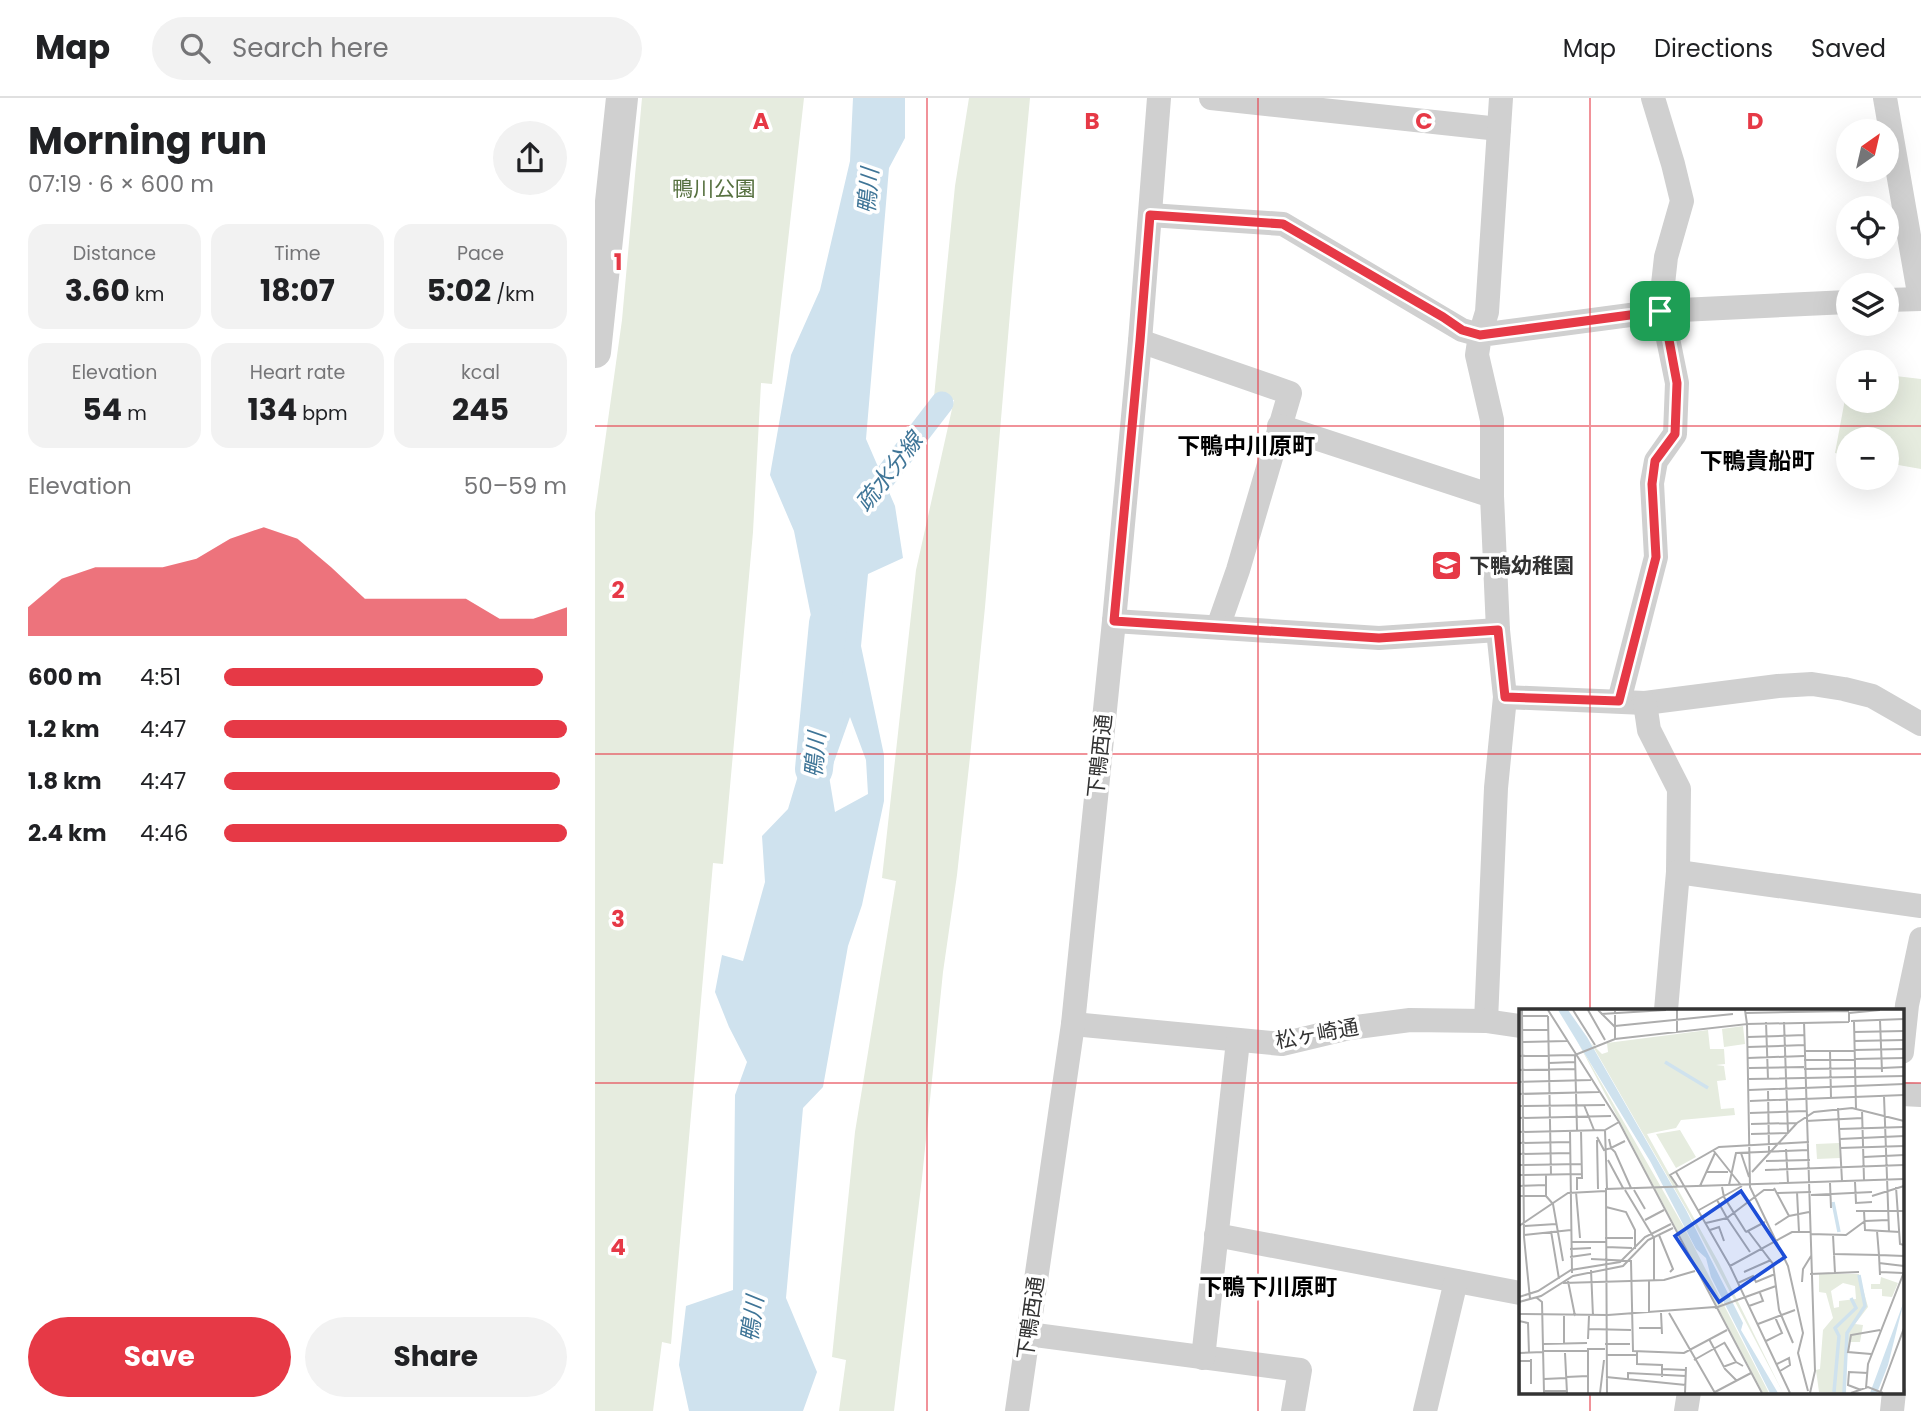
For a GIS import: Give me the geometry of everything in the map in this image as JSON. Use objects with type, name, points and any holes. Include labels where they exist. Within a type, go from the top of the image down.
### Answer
[{"type":"street","points":[[595,352],[622,98]]},
{"type":"street","name":"下鴨西通","points":[[1017,1411],[1073,1024],[1114,621],[1159,98]]},
{"type":"street","points":[[1211,98],[1499,129]]},
{"type":"street","points":[[1486,1020],[1496,788],[1505,697],[1498,630],[1492,496],[1492,420],[1478,355],[1480,335],[1487,312],[1501,98]]},
{"type":"street","points":[[1619,701],[1656,557],[1652,484],[1655,461],[1675,434],[1677,383],[1667,329],[1660,311],[1666,257],[1682,201],[1653,98]]},
{"type":"street","points":[[1885,98],[1921,299],[1899,300]]},
{"type":"street","points":[[1150,215],[1283,224],[1462,330],[1480,335],[1660,311],[1836,303]]},
{"type":"street","points":[[1140,341],[1290,393],[1238,570],[1218,627]]},
{"type":"street","points":[[1279,426],[1492,496]]},
{"type":"street","points":[[1114,621],[1379,638],[1498,630]]},
{"type":"street","points":[[1505,697],[1645,703],[1812,684],[1872,696],[1921,724]]},
{"type":"street","points":[[1645,703],[1649,730],[1679,789],[1678,872],[1667,1009]]},
{"type":"street","points":[[1678,872],[1921,906]]},
{"type":"street","points":[[1903,1042],[1907,1004],[1921,939]]},
{"type":"street","name":"松ヶ崎通","points":[[1073,1024],[1282,1044],[1349,1028],[1410,1020],[1486,1020],[1519,1026]]},
{"type":"street","points":[[1203,1358],[1238,1041]]},
{"type":"street","points":[[1903,1094],[1921,1095]]},
{"type":"street","points":[[1216,1235],[1519,1293]]},
{"type":"street","points":[[1425,1411],[1456,1281]]},
{"type":"street","points":[[1028,1334],[1300,1370],[1293,1411]]},
{"type":"green space","name":"鴨川公園","points":[[642,98],[804,98],[772,384],[761,383],[753,532],[723,864],[713,863],[671,1344],[662,1342],[653,1411],[595,1411],[595,513],[622,320]]},
{"type":"green space","points":[[969,98],[1030,98],[985,607],[957,875],[943,972],[894,1411],[839,1411],[846,1360],[832,1357],[855,1132],[896,881],[882,878],[916,570],[954,400],[934,397],[955,186]]},
{"type":"green space","points":[[1899,376],[1921,379],[1921,469],[1899,465],[1899,427],[1840,427],[1842,413],[1899,413]]},
{"type":"water","points":[[853,98],[905,98],[905,138],[889,168],[866,439],[895,506],[903,558],[868,574],[861,646],[884,755],[884,801],[862,905],[848,946],[823,1087],[803,1108],[786,1298],[817,1372],[803,1411],[689,1411],[679,1365],[686,1306],[733,1290],[735,1095],[747,1062],[715,992],[722,955],[743,961],[765,882],[762,836],[788,809],[827,696],[794,531],[770,475],[791,355],[820,290],[850,161]],"holes":[[[850,717],[866,760],[868,794],[835,812],[829,776]]]},
{"type":"waterway","name":"疏水分線","points":[[865,503],[942,403]]},
{"type":"waterway","name":"鴨川","points":[[814,769],[828,623]]},
{"type":"place","name":"下鴨幼稚園","points":[[1446,566]]},
{"type":"district","name":"下鴨中川原町","points":[[1246,446]]},
{"type":"district","name":"下鴨貴船町","points":[[1757,461]]},
{"type":"district","name":"下鴨下川原町","points":[[1268,1287]]},
{"type":"route","points":[[1150,215],[1283,224],[1462,330],[1480,335],[1660,311],[1667,329],[1677,383],[1675,434],[1655,461],[1652,484],[1656,557],[1619,701],[1505,697],[1498,630],[1379,638],[1114,621],[1150,215]]}]
